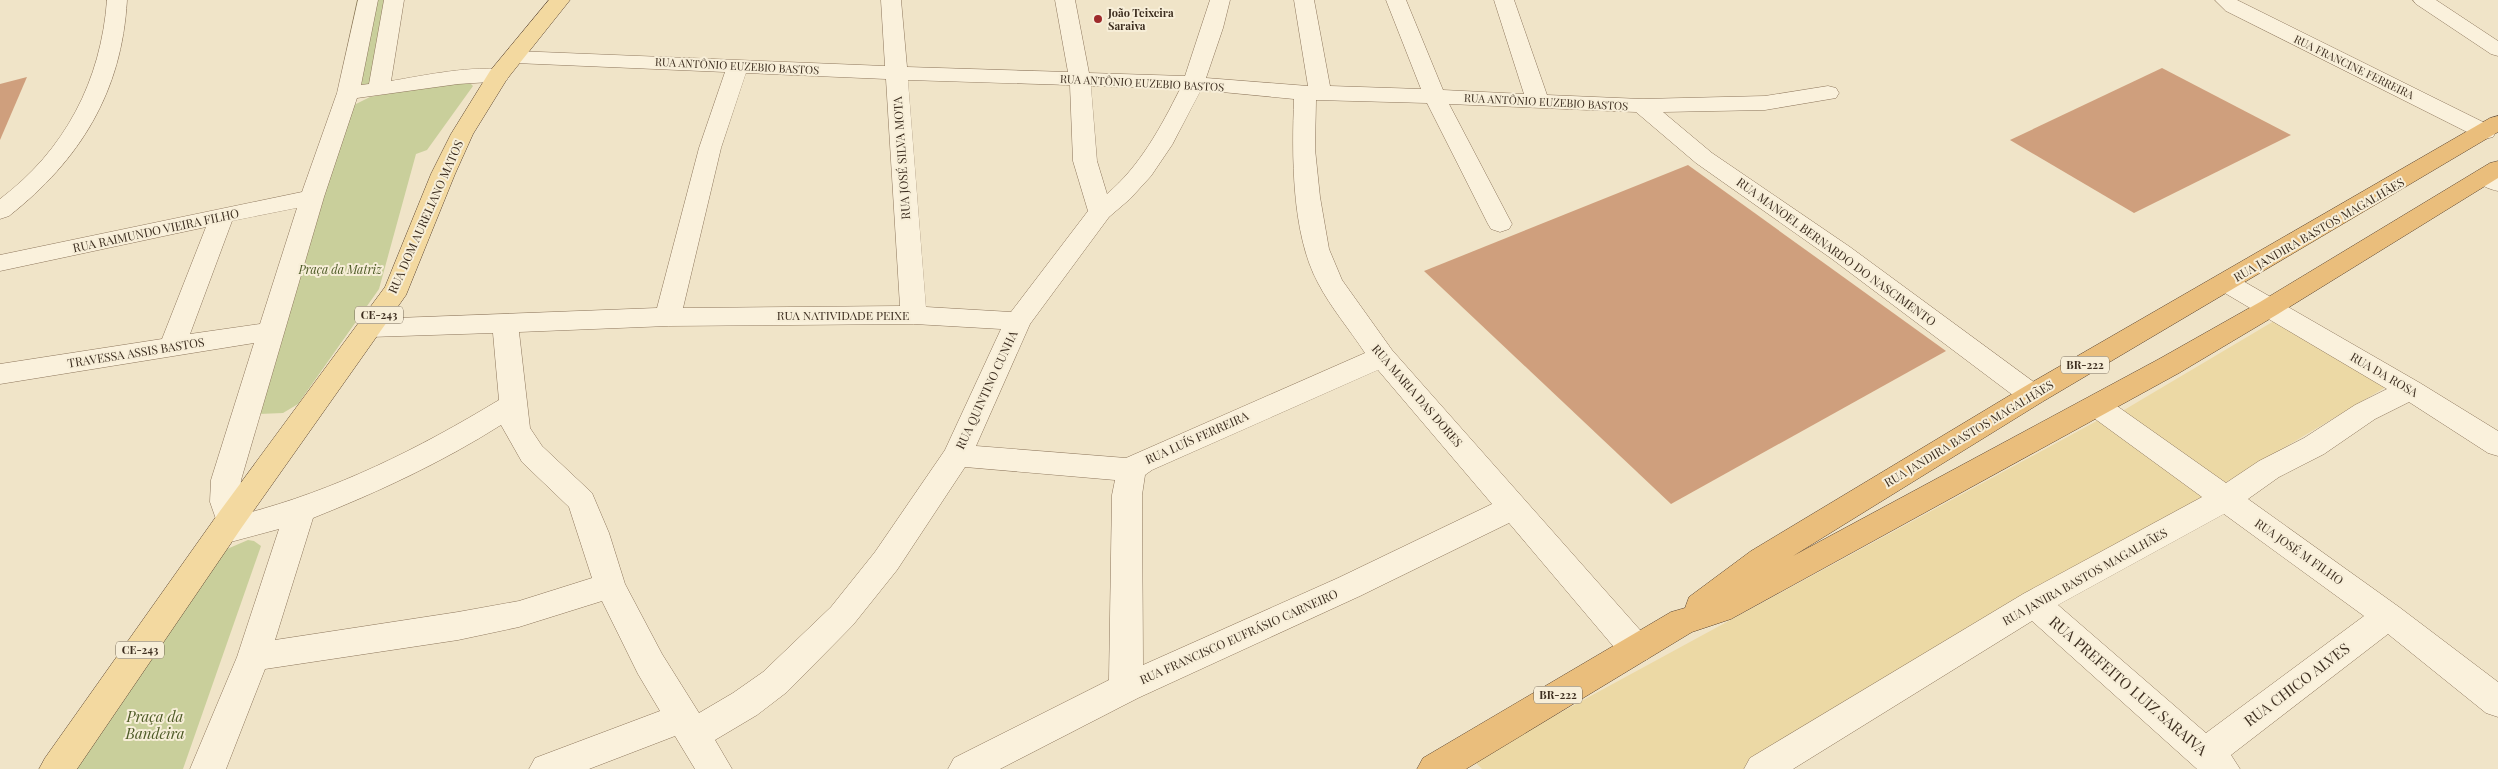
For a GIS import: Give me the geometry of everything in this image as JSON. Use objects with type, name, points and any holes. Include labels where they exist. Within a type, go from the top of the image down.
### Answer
[{"type":"highway","name":"RUA JANDIRA BASTOS MAGALHÃES","points":[[1453,765],[1682,622],[1709,597],[1762,560],[2032,396],[2492,128]]},
{"type":"highway","name":"RUA JANDIRA BASTOS MAGALHÃES","points":[[1682,622],[1720,610],[2097,406],[2269,308],[2416,218],[2494,176]]},
{"type":"highway","points":[[2399,182],[2408,195],[2416,218]]},
{"type":"main road","name":"RUA DOM AURELIANO MATOS","points":[[227,526],[397,289],[459,142],[498,76],[560,0]]},
{"type":"main road","name":"CE-243","points":[[57,769],[227,526]]},
{"type":"street","points":[[0,211],[28,189],[52,166],[94,97],[111,52],[117,0]]},
{"type":"street","points":[[368,0],[348,93],[312,197],[226,480],[227,526],[300,511],[370,483],[446,445],[512,405]]},
{"type":"street","points":[[379,88],[394,0]]},
{"type":"street","name":"RUA JOSÉ SILVA MOTA","points":[[891,0],[914,315]]},
{"type":"street","points":[[1065,0],[1080,80],[1085,161],[1100,212]]},
{"type":"street","name":"RUA QUINTINO CUNHA","points":[[547,769],[688,726],[745,704],[775,682],[842,616],[886,561],[957,454],[1018,320],[1100,212],[1132,184],[1167,132],[1194,83],[1215,25],[1220,0]]},
{"type":"street","name":"RUA MARIA DAS DORES","points":[[1304,0],[1312,93],[1306,178],[1317,249],[1330,282],[1382,356],[1636,649]]},
{"type":"street","points":[[1396,0],[1435,97],[1500,224]]},
{"type":"street","points":[[1504,0],[1538,102]]},
{"type":"street","name":"RUA FRANCINE FERREIRA","points":[[2210,0],[2229,4],[2492,128]]},
{"type":"street","points":[[2423,0],[2498,50]]},
{"type":"street","name":"RUA ANTÔNIO EUZEBIO BASTOS","points":[[515,57],[896,74],[1194,83],[1312,93],[1642,106],[1765,103],[1828,93]]},
{"type":"street","points":[[668,317],[706,164],[738,66]]},
{"type":"street","points":[[348,93],[458,78],[498,76]]},
{"type":"street","name":"RUA MANOEL BERNARDO DO NASCIMENTO","points":[[1642,106],[1704,158],[1841,253],[2032,396]]},
{"type":"street","name":"RUA RAIMUNDO VIEIRA FILHO","points":[[0,263],[312,197]]},
{"type":"street","points":[[172,348],[222,217]]},
{"type":"street","name":"RUA DA ROSA","points":[[2227,283],[2410,390],[2498,445]]},
{"type":"street","name":"RUA NATIVIDADE PEIXE","points":[[370,328],[668,317],[914,315],[1018,320]]},
{"type":"street","points":[[505,324],[516,429],[532,454],[581,501],[594,533],[610,585],[650,664],[714,769]]},
{"type":"street","name":"TRAVESSA ASSIS BASTOS","points":[[0,374],[271,331]]},
{"type":"street","name":"RUA LUÍS FERREIRA","points":[[1126,688],[1127,495],[1131,470],[1157,455],[1382,356]]},
{"type":"street","name":"RUA JANIRA BASTOS MAGALHÃES","points":[[1762,769],[2034,603],[2225,499],[2269,469],[2314,446],[2365,412],[2410,390]]},
{"type":"street","name":"RUA JOSÉ M FILHO","points":[[2097,406],[2388,616],[2498,702]]},
{"type":"street","points":[[957,454],[1131,470]]},
{"type":"street","name":"RUA FRANCISCO EUFRÁSIO CARNEIRO","points":[[966,769],[1126,688],[1349,587],[1514,507]]},
{"type":"street","points":[[208,769],[253,657],[300,511]]},
{"type":"street","points":[[253,657],[458,626],[519,614],[610,585]]},
{"type":"street","name":"RUA PREFEITO LUIZ SARAIVA","points":[[2034,603],[2214,761]]},
{"type":"street","name":"RUA CHICO ALVES","points":[[2214,761],[2388,616]]},
{"type":"green space","points":[[357,0],[396,0],[381,83],[338,91]]},
{"type":"green space","name":"Praça da Matriz","points":[[459,81],[469,82],[473,86],[427,150],[416,154],[379,289],[298,404],[283,413],[259,414],[273,331],[352,106],[370,97]]},
{"type":"green space","name":"Praça da Bandeira","points":[[248,540],[254,541],[261,546],[183,769],[77,769],[227,549]]},
{"type":"sand","points":[[2274,321],[2391,384],[2223,484],[2119,413]]},
{"type":"sand","points":[[2104,417],[2207,496],[1745,769],[1482,769],[1473,760]]},
{"type":"building","points":[[2162,68],[2291,135],[2134,213],[2010,140]]},
{"type":"building","points":[[27,77],[0,140],[0,84]]},
{"type":"building","points":[[1688,165],[1946,351],[1671,504],[1424,271]]},
{"type":"place","name":"João Teixeira Saraiva","points":[[1098,19]]}]
